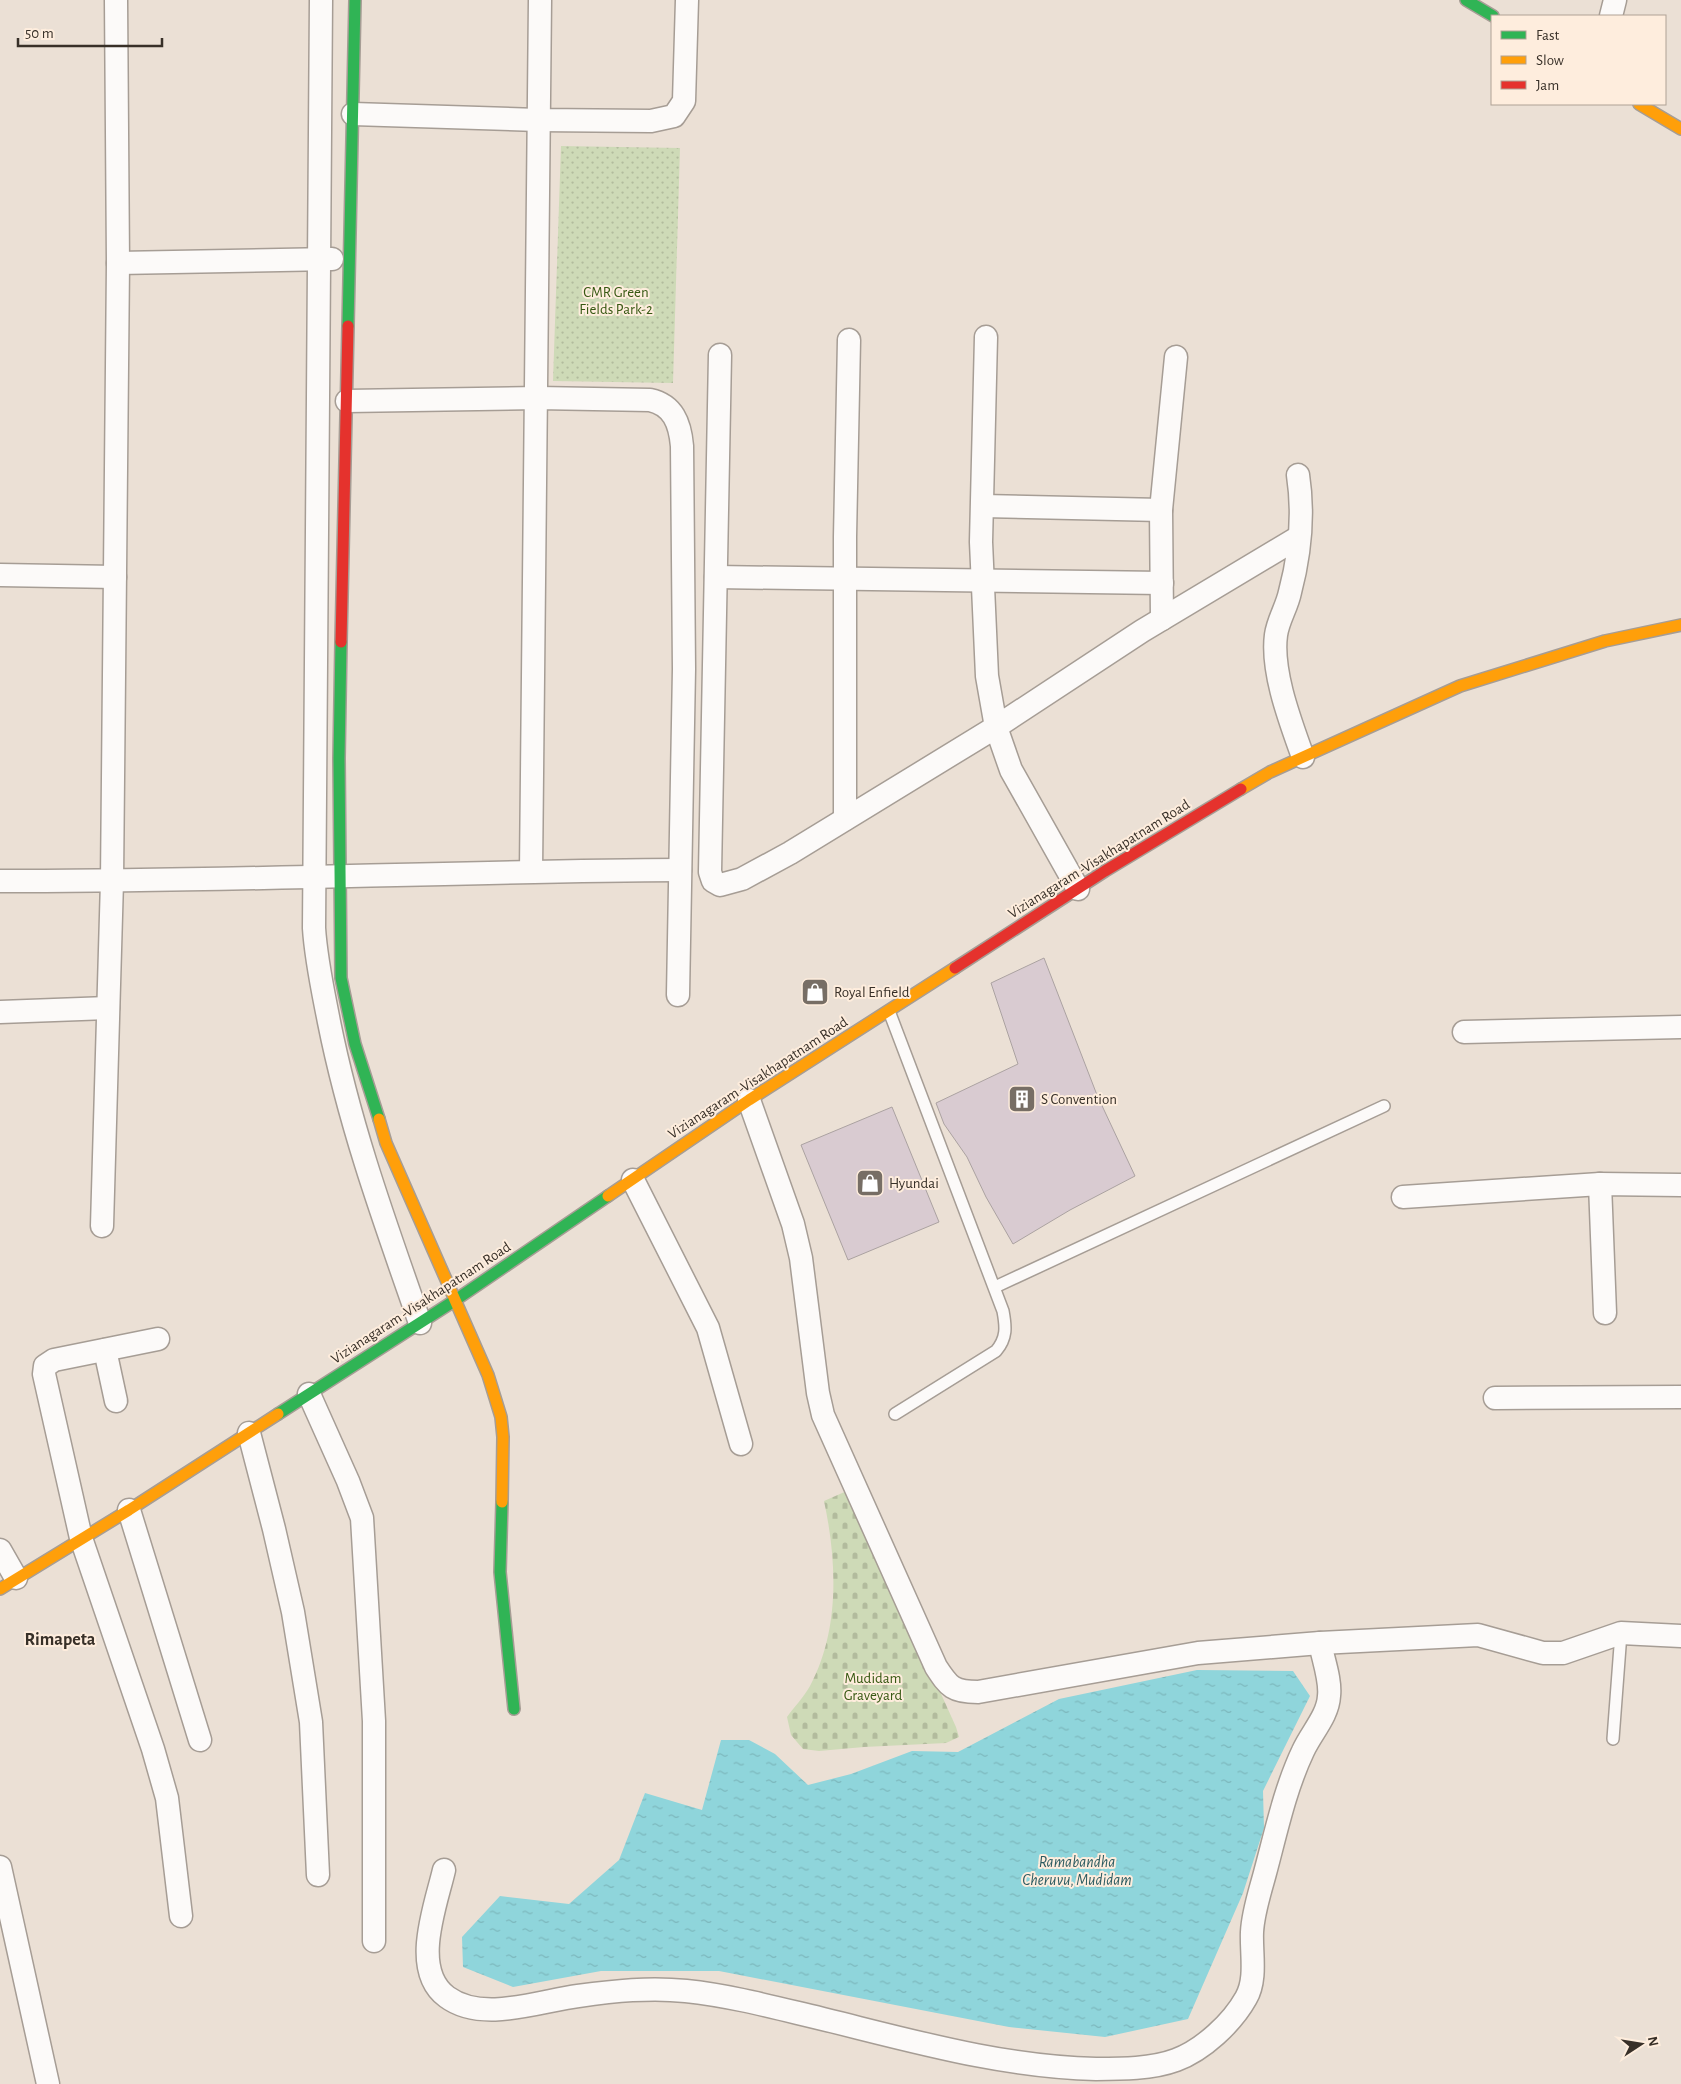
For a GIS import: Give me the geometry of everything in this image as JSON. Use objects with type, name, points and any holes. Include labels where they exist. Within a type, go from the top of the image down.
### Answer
[{"type":"main road","points":[[355,0],[340,748],[341,978],[355,1044],[386,1143],[488,1375],[501,1417],[503,1437],[500,1572],[514,1709]]},
{"type":"main road","points":[[1466,0],[1491,15]]},
{"type":"main road","points":[[1641,105],[1681,129]]},
{"type":"main road","name":"Vizianagaram -Visakhapatnam Road","points":[[8,1584],[80,1538],[129,1510],[454,1301],[749,1100],[1078,889],[1270,772],[1460,686],[1605,641],[1681,625]]},
{"type":"street","points":[[102,1226],[112,881],[118,263],[116,0]]},
{"type":"street","points":[[322,0],[315,876],[316,957],[341,1084],[362,1156],[420,1323]]},
{"type":"street","points":[[531,871],[538,398],[540,0]]},
{"type":"street","points":[[353,114],[538,120],[651,121],[674,116],[684,101],[687,0]]},
{"type":"street","points":[[1611,15],[1615,0]]},
{"type":"street","points":[[118,263],[351,259]]},
{"type":"street","points":[[986,337],[981,542],[987,676],[996,727],[1011,770],[1078,889]]},
{"type":"street","points":[[845,819],[845,578],[849,340]]},
{"type":"street","points":[[720,355],[710,872],[713,881],[720,884],[728,884],[742,879],[845,819],[996,727],[1162,619],[1299,537]]},
{"type":"street","points":[[1162,619],[1161,510],[1176,357]]},
{"type":"street","points":[[347,401],[538,398],[650,400],[661,402],[669,409],[681,429],[684,669],[678,995]]},
{"type":"street","points":[[1298,475],[1302,499],[1299,537],[1290,593],[1275,637],[1282,694],[1302,757]]},
{"type":"street","points":[[983,506],[1161,510]]},
{"type":"street","points":[[0,575],[115,577]]},
{"type":"street","points":[[716,577],[1162,583]]},
{"type":"street","points":[[0,881],[112,881],[531,871],[680,870]]},
{"type":"street","points":[[0,1012],[108,1008]]},
{"type":"street","points":[[1464,1032],[1681,1027]]},
{"type":"street","points":[[749,1100],[793,1224],[801,1258],[818,1393],[823,1415],[936,1666],[945,1682],[954,1690],[978,1692],[1198,1653],[1320,1643],[1478,1635],[1543,1652],[1562,1653],[1621,1633],[1681,1636]]},
{"type":"street","points":[[633,1180],[708,1328],[741,1444]]},
{"type":"street","points":[[1600,1184],[1605,1313]]},
{"type":"street","points":[[1403,1197],[1600,1184],[1681,1185]]},
{"type":"street","points":[[158,1339],[54,1360],[45,1366],[44,1374],[80,1538],[153,1749],[168,1798],[181,1916]]},
{"type":"street","points":[[105,1350],[116,1401]]},
{"type":"street","points":[[309,1394],[348,1481],[362,1518],[374,1721],[374,1941]]},
{"type":"street","points":[[1494,1398],[1681,1397]]},
{"type":"street","points":[[249,1433],[274,1529],[292,1612],[311,1722],[318,1875]]},
{"type":"street","points":[[129,1510],[200,1740]]},
{"type":"street","points":[[0,1550],[8,1584]]},
{"type":"street","points":[[444,1870],[430,1928],[427,1953],[431,1975],[444,1994],[454,2002],[489,2008],[518,2008],[574,1997],[629,1990],[687,1991],[747,2001],[1011,2062],[1073,2068],[1113,2069],[1175,2061],[1190,2054],[1219,2032],[1246,1998],[1251,1986],[1252,1930],[1256,1904],[1282,1809],[1303,1750],[1325,1711],[1330,1696],[1320,1643]]},
{"type":"street","points":[[0,1867],[48,2084]]},
{"type":"lane","points":[[889,1011],[1004,1311],[1006,1325],[1003,1344],[996,1351],[895,1414]]},
{"type":"lane","points":[[995,1287],[1384,1106]]},
{"type":"lane","points":[[1613,1740],[1621,1633]]},
{"type":"green space","name":"CMR Green Fields Park-2","points":[[561,146],[680,148],[673,383],[553,381]]},
{"type":"green space","name":"Mudidam Graveyard","points":[[849,1490],[956,1727],[959,1737],[946,1743],[819,1751],[803,1749],[791,1735],[787,1717],[808,1690],[820,1664],[827,1642],[831,1619],[833,1595],[832,1547],[824,1501]]},
{"type":"water","name":"Ramabandha Cheruvu, Mudidam","points":[[1197,1670],[1293,1671],[1310,1696],[1263,1791],[1264,1828],[1243,1893],[1188,2019],[1105,2037],[1009,2027],[719,1971],[601,1971],[513,1987],[463,1967],[462,1937],[500,1896],[569,1904],[619,1860],[645,1793],[702,1810],[721,1740],[749,1740],[775,1754],[808,1785],[851,1774],[912,1751],[958,1752],[1059,1699]]},
{"type":"building","name":"S Convention","points":[[1044,958],[1097,1095],[1135,1176],[1070,1210],[1013,1244],[986,1197],[967,1157],[944,1124],[936,1103],[1018,1064],[991,983]]},
{"type":"building","name":"Hyundai","points":[[892,1107],[939,1222],[848,1260],[801,1145]]},
{"type":"traffic: fast","points":[[348,326],[355,0]]},
{"type":"traffic: fast","points":[[1466,0],[1491,15]]},
{"type":"traffic: fast","points":[[341,642],[339,758],[341,978],[355,1044],[379,1119]]},
{"type":"traffic: fast","points":[[278,1414],[454,1301],[608,1196]]},
{"type":"traffic: fast","points":[[502,1502],[500,1572],[514,1709]]},
{"type":"traffic: slow","points":[[1641,105],[1681,129]]},
{"type":"traffic: slow","points":[[1241,789],[1270,772],[1460,686],[1605,641],[1681,625]]},
{"type":"traffic: slow","points":[[608,1196],[749,1100],[955,968]]},
{"type":"traffic: slow","points":[[379,1119],[386,1143],[488,1375],[501,1417],[503,1437],[502,1502]]},
{"type":"traffic: slow","points":[[0,1589],[129,1510],[278,1414]]},
{"type":"traffic: jam","points":[[341,642],[348,326]]},
{"type":"traffic: jam","points":[[955,968],[1105,871],[1241,789]]},
{"type":"place","name":"Royal Enfield","points":[[815,992]]},
{"type":"place","name":"S Convention","points":[[1022,1099]]},
{"type":"place","name":"Hyundai","points":[[870,1183]]},
{"type":"district","name":"Rimapeta","points":[[60,1640]]}]
